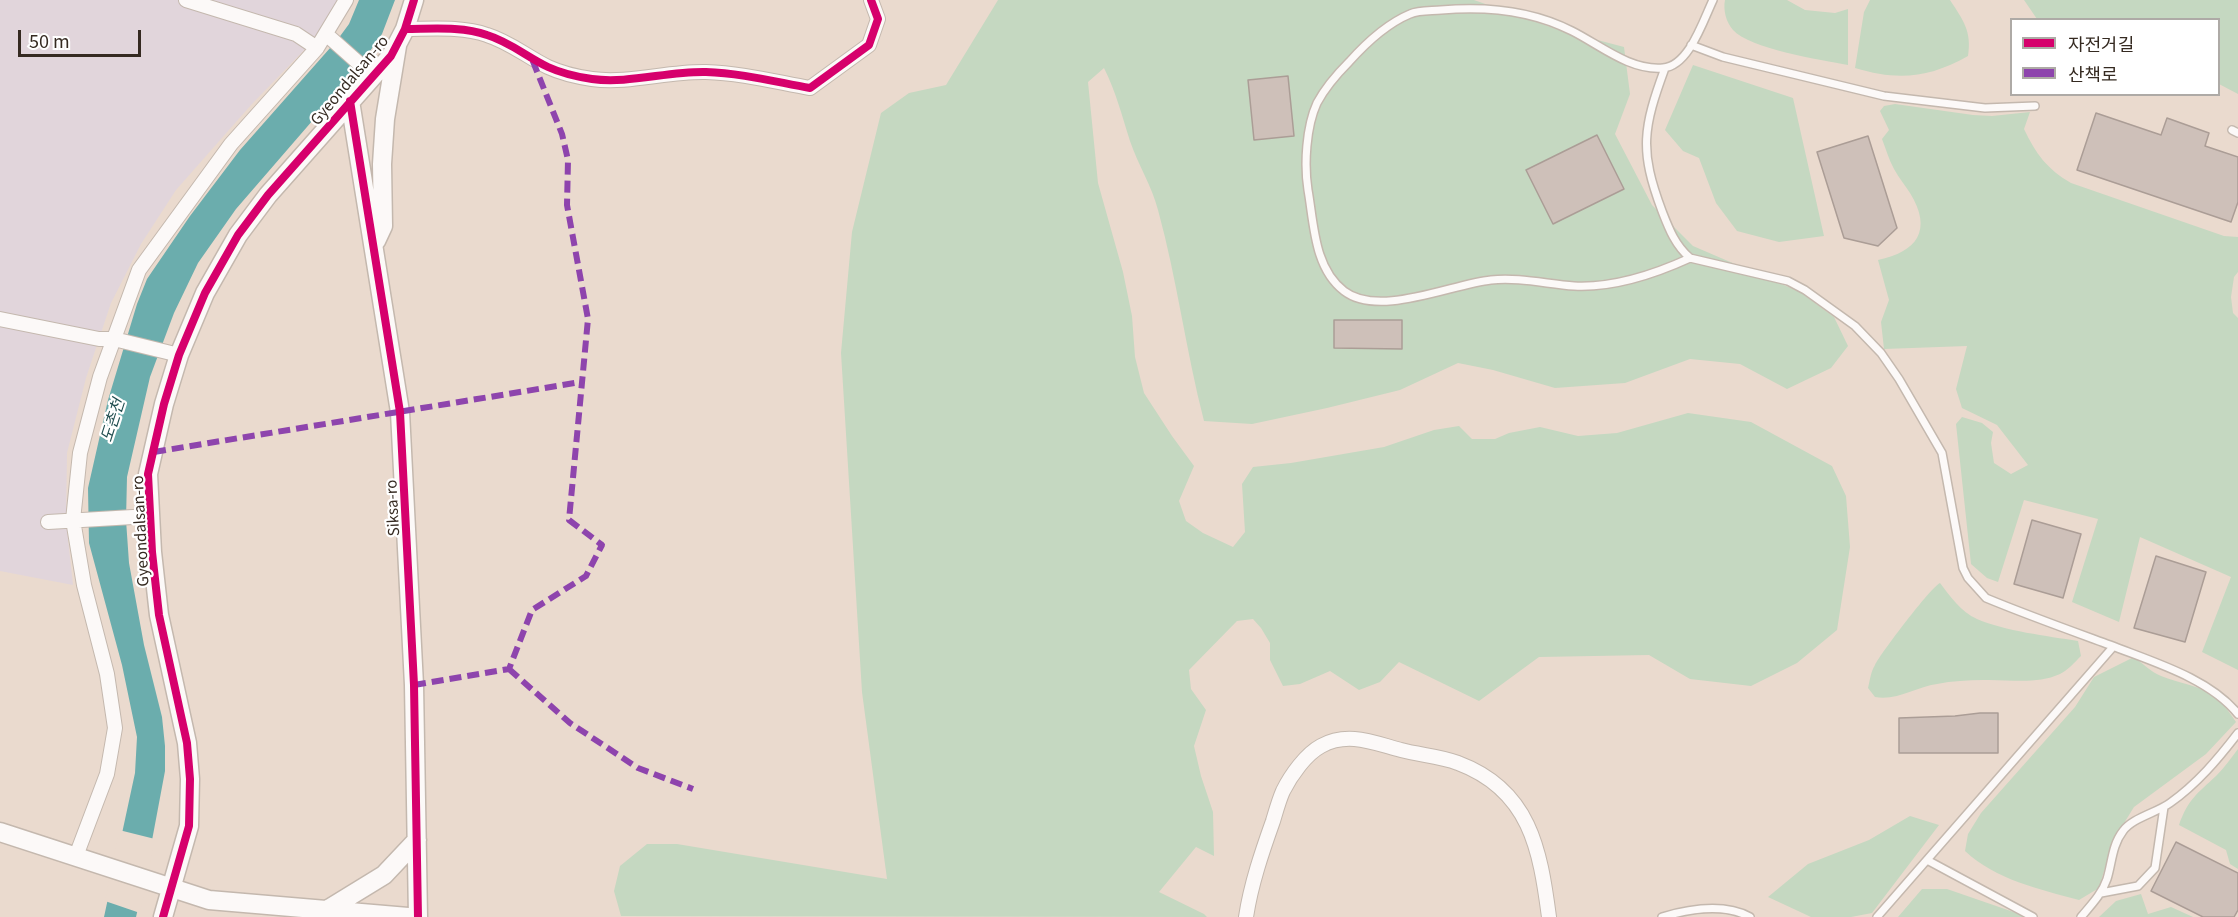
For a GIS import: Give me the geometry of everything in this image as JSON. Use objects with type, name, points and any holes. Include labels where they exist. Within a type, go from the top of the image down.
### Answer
[{"type":"street","points":[[186,0],[296,34],[317,48]]},
{"type":"street","points":[[84,858],[107,774],[115,728],[107,674],[84,585],[78,520],[80,453],[100,377],[118,340],[139,270],[231,144],[329,37],[346,0]]},
{"type":"street","name":"Gyeondalsan-ro","points":[[163,917],[162,883],[189,826],[190,779],[187,743],[159,615],[144,516],[148,474],[174,355],[205,293],[238,235],[268,195],[350,101],[370,73],[397,46],[414,0]]},
{"type":"street","points":[[405,29],[466,31],[485,34],[510,43],[548,67],[591,79],[615,81],[705,72],[733,74],[810,88],[869,45],[878,19],[871,0]]},
{"type":"street","points":[[329,37],[370,73]]},
{"type":"street","points":[[374,246],[383,226],[382,173],[385,119],[397,46]]},
{"type":"street","name":"Siksa-ro","points":[[350,101],[400,412],[414,685],[418,917]]},
{"type":"street","points":[[0,320],[99,339],[118,340],[174,355]]},
{"type":"street","points":[[48,522],[144,516]]},
{"type":"street","points":[[1246,917],[1264,846],[1284,789],[1306,759],[1322,746],[1344,739],[1367,740],[1399,750],[1457,762],[1484,775],[1507,792],[1525,820],[1536,845],[1542,867],[1549,917]]},
{"type":"street","points":[[0,832],[209,900],[333,913],[408,917]]},
{"type":"street","points":[[333,913],[384,875],[417,840]]},
{"type":"lane","points":[[1690,258],[1652,274],[1600,284],[1577,286],[1492,280],[1412,298],[1364,300],[1345,292],[1322,262],[1306,177],[1308,137],[1317,104],[1336,75],[1388,25],[1413,13],[1475,7],[1514,11],[1541,18],[1570,30],[1632,64],[1665,68],[1678,62],[1688,52],[1713,0]]},
{"type":"lane","points":[[1692,45],[1723,57],[1884,96],[1985,108],[2035,106]]},
{"type":"lane","points":[[1665,68],[1648,120],[1646,144],[1648,170],[1672,235],[1682,251],[1690,258],[1788,281],[1830,307],[1855,326],[1881,353],[1899,379],[1942,453],[1963,568],[1975,587],[1986,598],[2148,660],[2208,687],[2220,695],[2238,714]]},
{"type":"lane","points":[[1877,917],[2114,647]]},
{"type":"lane","points":[[2081,917],[2101,893],[2117,842],[2124,829],[2137,819],[2164,807],[2216,762],[2238,733]]},
{"type":"lane","points":[[2101,893],[2138,886],[2155,868],[2164,807]]},
{"type":"lane","points":[[1927,860],[2033,917]]},
{"type":"lane","points":[[1662,917],[1677,913],[1727,909],[1750,917]]},
{"type":"shaded area","points":[[0,0],[340,0],[339,5],[310,44],[251,105],[176,190],[141,244],[111,303],[86,378],[67,453],[66,521],[73,585],[0,571]]},
{"type":"green space","points":[[998,0],[1474,0],[1556,29],[1624,47],[1630,94],[1615,134],[1652,205],[1693,246],[1800,292],[1834,317],[1848,346],[1831,368],[1787,389],[1740,364],[1690,359],[1625,383],[1555,388],[1493,370],[1458,363],[1400,390],[1327,408],[1252,424],[1204,421],[1171,262],[1155,201],[1133,150],[1104,68],[1088,82],[1098,183],[1123,272],[1132,316],[1135,357],[1144,393],[1194,466],[1179,501],[1186,521],[1203,533],[1233,547],[1245,532],[1242,484],[1253,467],[1384,447],[1434,430],[1459,426],[1472,439],[1495,439],[1509,433],[1540,427],[1578,436],[1617,433],[1688,413],[1751,422],[1832,466],[1846,496],[1850,547],[1837,630],[1797,663],[1751,686],[1690,679],[1649,655],[1539,657],[1479,701],[1399,662],[1380,682],[1359,690],[1330,671],[1300,684],[1283,686],[1270,660],[1270,643],[1261,628],[1253,619],[1237,621],[1189,670],[1191,689],[1206,710],[1194,746],[1213,812],[1214,856],[1196,847],[1159,892],[1207,917],[621,916],[614,891],[620,866],[647,844],[677,844],[887,879],[862,692],[841,353],[852,232],[881,113],[909,93],[946,85]]},
{"type":"green space","points":[[1725,0],[1787,0],[1805,10],[1835,13],[1848,9],[1848,65],[1787,53],[1742,37],[1733,30],[1729,23],[1725,12]]},
{"type":"green space","points":[[1870,0],[1950,0],[1967,33],[1968,56],[1940,69],[1913,75],[1885,75],[1855,68],[1864,12]]},
{"type":"green space","points":[[2024,0],[2238,0],[2238,94],[2220,85],[2220,18],[2036,18]]},
{"type":"green space","points":[[1693,65],[1793,98],[1824,236],[1779,242],[1737,231],[1716,203],[1699,158],[1683,151],[1665,130]]},
{"type":"green space","points":[[1895,104],[1973,115],[1992,116],[2030,112],[2024,129],[2033,146],[2049,166],[2071,183],[2224,236],[2238,237],[2238,272],[2234,277],[2231,297],[2233,313],[2238,318],[2238,670],[2202,652],[2231,577],[2140,537],[2119,622],[2072,602],[2098,519],[2024,500],[1998,582],[1987,578],[1971,564],[1956,424],[1962,417],[1982,423],[1993,432],[1991,443],[1994,463],[2011,474],[2028,465],[1997,425],[1962,408],[1956,389],[1967,346],[1884,349],[1881,322],[1889,300],[1878,260],[1903,251],[1911,245],[1920,228],[1917,206],[1894,169],[1882,139],[1889,130],[1880,111],[1884,106]]},
{"type":"green space","points":[[1940,583],[1961,608],[1971,616],[2013,630],[2078,641],[2081,656],[2063,673],[2041,679],[1954,681],[1891,697],[1875,697],[1868,688],[1874,667],[1906,621]]},
{"type":"green space","points":[[2134,657],[2157,674],[2212,694],[2236,722],[2206,754],[2134,807],[2113,841],[2099,888],[2079,900],[2019,882],[1977,861],[1965,851],[1968,834],[1981,813],[2075,707],[2094,677]]},
{"type":"green space","points":[[2238,749],[2238,869],[2230,864],[2226,850],[2179,825],[2194,797],[2219,773]]},
{"type":"green space","points":[[1910,816],[1939,825],[1872,913],[1851,917],[1811,917],[1768,897],[1808,864],[1869,840]]},
{"type":"green space","points":[[1922,889],[1947,889],[2028,917],[1898,917]]},
{"type":"green space","points":[[2141,894],[2148,914],[2171,907],[2193,917],[2099,917],[2116,901]]},
{"type":"water","name":"도촌천","points":[[359,0],[395,0],[382,34],[358,68],[236,209],[198,263],[174,313],[150,377],[127,477],[126,520],[129,563],[144,645],[162,717],[165,771],[136,917],[104,917],[135,773],[137,737],[122,665],[89,543],[88,488],[108,400],[137,304],[147,279],[190,216],[240,150],[338,39],[349,24]]},
{"type":"pier","points":[[119,830],[155,839],[140,913],[105,901]]},
{"type":"building","points":[[1288,76],[1294,136],[1254,140],[1248,80]]},
{"type":"building","points":[[2096,113],[2161,135],[2167,118],[2209,133],[2205,146],[2238,157],[2238,202],[2231,222],[2077,170]]},
{"type":"building","points":[[1597,135],[1624,189],[1553,224],[1526,170]]},
{"type":"building","points":[[1868,136],[1897,228],[1878,246],[1844,238],[1817,152]]},
{"type":"building","points":[[1334,320],[1402,320],[1402,349],[1334,348]]},
{"type":"building","points":[[2032,520],[2081,534],[2063,598],[2014,584]]},
{"type":"building","points":[[2156,556],[2206,572],[2185,642],[2134,628]]},
{"type":"building","points":[[1998,713],[1998,753],[1899,753],[1899,718]]},
{"type":"building","points":[[2176,842],[2238,873],[2238,910],[2234,917],[2203,917],[2151,891]]},
{"type":"marked path","points":[[414,685],[509,669],[532,610],[586,576],[602,545],[569,520],[588,319],[567,205],[568,160],[562,134],[532,59]]},
{"type":"marked path","points":[[154,452],[581,382]]},
{"type":"marked path","points":[[509,669],[570,723],[638,768],[693,789]]},
{"type":"cycle path","points":[[163,917],[189,826],[190,779],[187,743],[159,615],[152,552],[148,474],[164,404],[179,355],[205,293],[238,235],[268,195],[391,56],[405,29],[414,0]]},
{"type":"cycle path","points":[[405,29],[477,32],[495,38],[553,69],[592,79],[620,80],[706,72],[745,76],[810,88],[869,45],[878,19],[871,0]]},
{"type":"cycle path","points":[[350,101],[400,412],[414,685],[418,917]]}]
